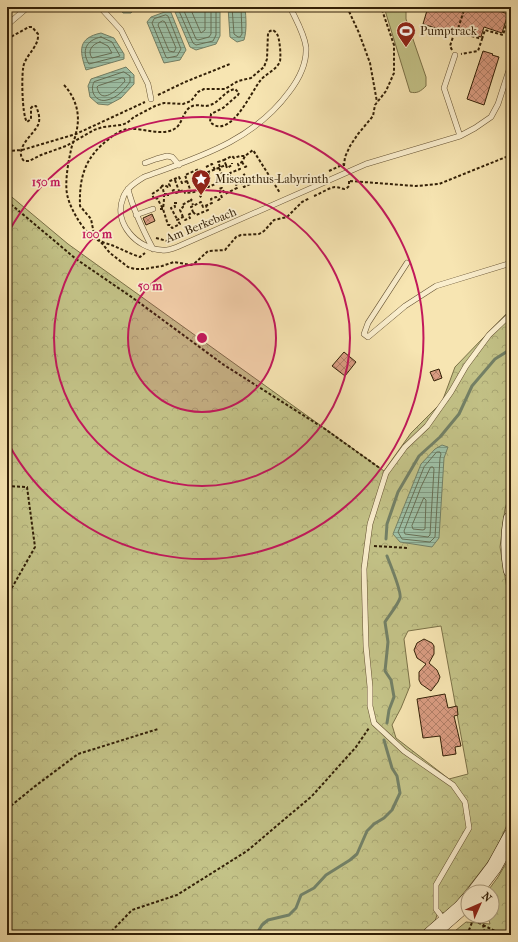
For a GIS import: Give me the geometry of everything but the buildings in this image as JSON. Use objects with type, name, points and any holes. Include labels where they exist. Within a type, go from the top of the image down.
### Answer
[{"type":"main road","points":[[511,519],[508,538],[511,570]]},
{"type":"main road","points":[[481,884],[494,867],[511,836]]},
{"type":"main road","points":[[430,935],[460,909]]},
{"type":"lane","points":[[7,25],[28,7]]},
{"type":"lane","points":[[100,7],[121,30],[148,84],[151,99]]},
{"type":"lane","points":[[153,249],[136,215],[128,189],[144,177],[217,150],[234,141],[270,115],[280,104],[300,76],[304,63],[306,47],[303,35],[290,7]]},
{"type":"lane","points":[[455,55],[444,88],[460,136]]},
{"type":"lane","name":"Am Berkebach","points":[[128,189],[121,206],[122,220],[130,235],[153,249],[162,251],[170,250],[185,245],[366,164],[460,136],[475,128],[491,117],[498,104],[511,64]]},
{"type":"lane","points":[[145,163],[167,156],[172,157],[179,165]]},
{"type":"lane","points":[[136,215],[153,209]]},
{"type":"lane","points":[[407,263],[368,323],[364,334],[368,337],[405,306],[436,286],[511,263]]},
{"type":"lane","points":[[445,923],[436,909],[436,885],[469,828],[465,802],[453,785],[404,751],[374,723],[370,706],[370,687],[366,646],[364,569],[370,524],[386,473],[405,447],[428,426],[451,392],[466,366],[489,335],[511,314]]},
{"type":"path","points":[[347,7],[359,33],[370,63],[377,102]]},
{"type":"path","points":[[7,39],[29,27],[32,27],[38,34],[38,43],[27,57],[23,66],[23,107],[25,120],[27,122],[31,119],[30,108],[36,106],[40,120],[38,126],[26,141],[20,156],[24,161],[29,161],[72,142],[94,130],[127,123],[134,117],[164,103],[183,104],[191,100],[198,92],[204,89],[225,89],[238,81],[251,78],[264,67],[267,59],[268,33],[270,30],[273,30],[277,34],[280,45],[280,62],[259,82],[240,113],[230,122],[214,126],[210,122],[210,118],[211,114],[223,108],[238,95],[239,93],[235,89],[227,92],[210,105],[191,106],[187,109],[175,128],[160,132],[131,129],[124,130],[116,134],[92,154],[85,167],[81,186],[80,206],[91,220],[94,234],[110,253],[128,267],[144,270],[174,262],[192,265],[208,251],[225,250],[236,237],[240,235],[259,234],[264,231],[274,220],[287,217],[302,202],[335,187],[343,190],[349,186],[350,181],[344,164],[350,146],[373,116],[374,108],[386,91],[394,73],[394,44],[381,7]]},
{"type":"path","points":[[465,7],[457,32],[454,34],[450,46],[455,55],[478,51],[485,30],[503,35],[511,9]]},
{"type":"path","points":[[457,32],[482,39]]},
{"type":"path","points":[[7,152],[22,150],[76,134],[185,82],[230,64]]},
{"type":"path","points":[[64,85],[71,93],[77,107],[78,120],[76,134],[72,142],[67,183],[67,197],[71,207],[80,223],[90,235],[101,241],[140,256],[153,249]]},
{"type":"path","points":[[223,176],[218,162],[232,156],[234,158],[245,156],[253,150],[278,194],[285,190]]},
{"type":"path","points":[[350,181],[416,186],[439,184],[511,155]]},
{"type":"path","points":[[227,177],[231,176],[230,173],[240,169],[238,164],[242,162],[245,156]]},
{"type":"path","points":[[224,160],[227,168],[232,165],[232,163]]},
{"type":"path","points":[[242,162],[245,167],[247,166]]},
{"type":"path","points":[[206,167],[212,164],[215,170]]},
{"type":"path","points":[[328,172],[344,164]]},
{"type":"path","points":[[191,192],[185,175],[200,169],[203,174],[226,165]]},
{"type":"path","points":[[199,198],[201,196],[198,183],[210,178],[208,172]]},
{"type":"path","points":[[227,177],[229,183],[233,181],[236,184],[244,181],[242,176],[245,174]]},
{"type":"path","points":[[223,176],[225,178],[227,177]]},
{"type":"path","points":[[208,188],[208,186],[220,182],[219,178],[223,176]]},
{"type":"path","points":[[162,186],[164,185],[168,188],[170,186],[170,181],[179,177],[182,183],[187,181]]},
{"type":"path","points":[[175,179],[180,192]]},
{"type":"path","points":[[241,182],[244,187],[252,183],[249,179]]},
{"type":"path","points":[[206,206],[208,210],[196,215],[191,207],[201,202],[203,207],[212,203],[211,199],[216,197],[218,200],[222,198],[216,184]]},
{"type":"path","points":[[219,189],[222,188],[225,194],[237,188],[236,184]]},
{"type":"path","points":[[162,186],[164,194],[163,209]]},
{"type":"path","points":[[162,186],[160,190],[152,194],[154,199],[157,198],[163,209],[168,225],[172,228],[180,224],[171,208],[175,207],[174,204],[177,203]]},
{"type":"path","points":[[172,191],[174,190],[176,193],[184,190],[185,193],[199,190]]},
{"type":"path","points":[[164,194],[168,194],[168,196]]},
{"type":"path","points":[[193,212],[188,214],[190,218],[185,220],[180,210],[183,208],[182,204],[192,200],[194,205]]},
{"type":"path","points":[[7,201],[76,259],[224,365],[325,429],[386,473]]},
{"type":"path","points":[[153,209],[163,209]]},
{"type":"path","points":[[177,220],[183,217]]},
{"type":"path","points":[[142,228],[148,226],[151,233],[157,239],[167,241],[182,237]]},
{"type":"path","points":[[7,486],[27,487],[34,547],[13,586],[7,594]]},
{"type":"path","points":[[367,546],[409,548]]},
{"type":"path","points":[[108,935],[132,910],[177,895],[247,851],[312,796],[356,747],[374,723]]},
{"type":"path","points":[[7,809],[34,786],[78,754],[158,729]]},
{"type":"path","points":[[467,935],[471,924]]},
{"type":"path","points":[[483,925],[485,935]]},
{"type":"path","points":[[483,925],[503,935]]},
{"type":"green space","name":"Pumptrack","points":[[384,7],[406,7],[406,19],[426,77],[426,86],[419,92],[410,92]]},
{"type":"green space","points":[[7,193],[68,244],[384,471],[411,433],[442,402],[455,367],[511,309],[511,489],[505,509],[500,547],[511,612],[511,816],[495,852],[485,866],[471,884],[460,884],[460,898],[455,904],[444,913],[440,912],[435,921],[419,935],[7,935]],"holes":[[[441,626],[468,774],[449,779],[396,738],[392,725],[410,686],[404,639],[408,631]]]},
{"type":"green space","points":[[511,855],[511,935],[450,935],[464,924],[500,924],[500,884],[493,884]]},
{"type":"water","points":[[118,7],[137,7],[131,13],[123,13]]},
{"type":"water","points":[[176,7],[220,7],[220,36],[216,44],[196,50],[190,47],[175,12]]},
{"type":"water","points":[[228,7],[245,7],[246,28],[244,40],[237,42],[230,37]]},
{"type":"water","points":[[170,10],[186,50],[180,60],[164,63],[147,22],[151,17]]},
{"type":"water","points":[[101,33],[114,38],[124,54],[124,59],[86,70],[82,56],[82,46],[88,38]]},
{"type":"water","points":[[126,67],[134,75],[134,84],[121,98],[108,105],[98,104],[90,97],[88,86],[91,79]]},
{"type":"water","points":[[442,445],[448,447],[444,458],[439,538],[432,547],[400,542],[393,534],[421,464],[435,449]]},
{"type":"waterway","points":[[386,539],[387,524],[398,492],[419,456],[440,437],[459,414],[472,386],[495,359],[511,349]]},
{"type":"waterway","points":[[387,556],[398,584],[400,598],[385,622],[388,642],[385,671],[391,680],[394,697],[389,710],[387,723]]},
{"type":"waterway","points":[[256,935],[262,925],[268,920],[289,915],[296,908],[301,895],[314,888],[326,875],[357,854],[367,831],[392,810],[400,793],[397,776],[392,768],[384,740]]},
{"type":"place","name":"Pumptrack","points":[[406,48]]},
{"type":"place","name":"Miscanthus-Labyrinth","points":[[201,196]]}]
